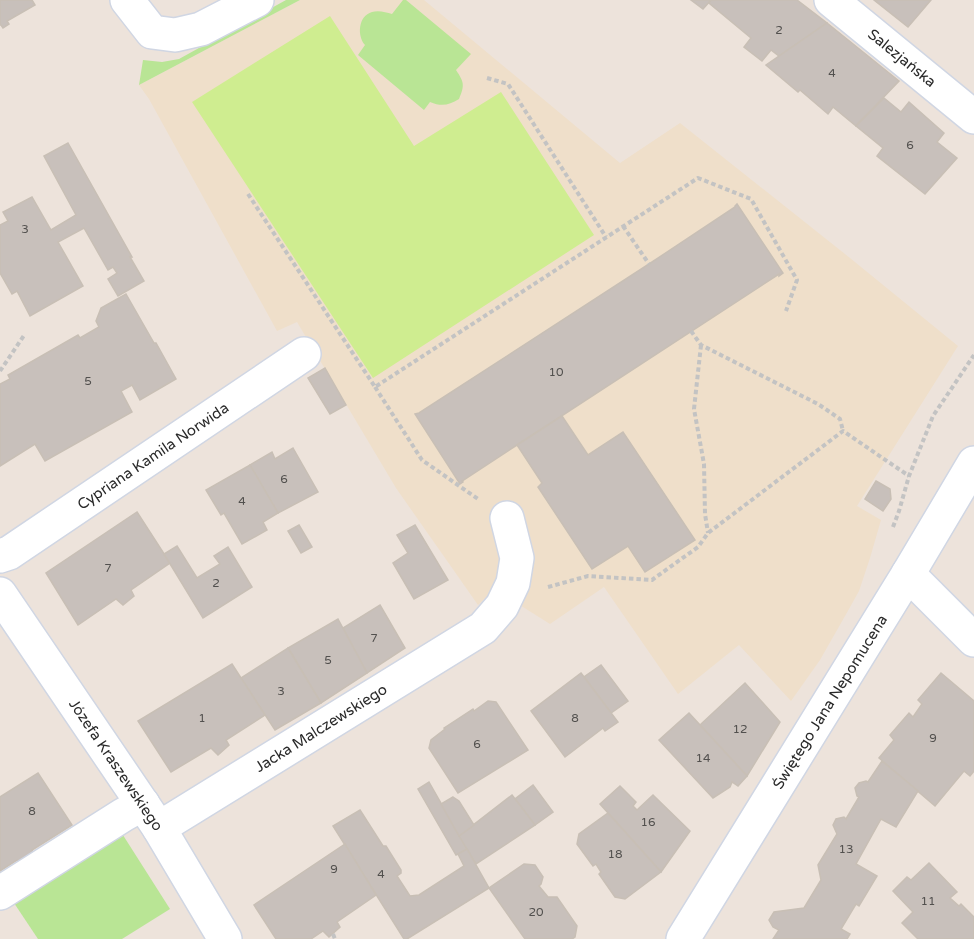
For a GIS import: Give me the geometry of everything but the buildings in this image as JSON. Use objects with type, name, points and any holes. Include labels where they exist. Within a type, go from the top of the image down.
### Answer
[{"type":"street","points":[[127,0],[152,32],[175,35],[201,29],[252,2]]},
{"type":"street","points":[[152,32],[158,0]]},
{"type":"street","points":[[200,0],[252,2]]},
{"type":"street","name":"Salezjańska","points":[[831,0],[974,117]]},
{"type":"street","name":"Cypriana Kamila Norwida","points":[[0,556],[9,553],[304,354]]},
{"type":"street","name":"Świętego Jana Nepomucena","points":[[683,939],[909,574],[974,463]]},
{"type":"street","points":[[493,617],[513,583],[517,558],[507,518]]},
{"type":"street","points":[[909,574],[974,640]]},
{"type":"street","name":"Józefa Kraszewskiego","points":[[0,594],[151,816],[225,939]]},
{"type":"street","name":"Jacka Malczewskiego","points":[[0,893],[123,815],[151,816],[493,617]]},
{"type":"path","points":[[487,78],[508,84],[606,237]]},
{"type":"path","points":[[375,387],[698,178],[751,199],[797,280],[786,311]]},
{"type":"path","points":[[248,194],[422,460],[507,518]]},
{"type":"path","points":[[623,226],[649,264]]},
{"type":"path","points":[[691,331],[701,345],[818,404],[840,419],[843,431],[909,476],[933,417],[974,355]]},
{"type":"path","points":[[0,371],[25,334]]},
{"type":"path","points":[[701,345],[694,409],[704,464],[705,514],[708,533]]},
{"type":"path","points":[[493,617],[552,585],[588,576],[651,580],[698,547],[708,533],[843,431]]},
{"type":"path","points":[[333,934],[335,939]]},
{"type":"shaded area","points":[[300,0],[424,0],[620,163],[680,123],[958,346],[857,506],[881,520],[859,591],[820,660],[791,701],[739,645],[678,694],[604,587],[550,624],[493,591],[478,605],[396,488],[297,322],[277,331],[149,99],[139,85]]},
{"type":"green space","points":[[286,0],[300,0],[139,85],[143,60],[162,62],[179,59]]},
{"type":"green space","points":[[403,0],[406,0],[471,54],[456,70],[463,87],[459,99],[442,105],[430,102],[424,110],[358,55],[365,45],[362,41],[360,27],[367,14],[374,11],[392,14]]},
{"type":"green space","points":[[330,16],[414,146],[501,92],[594,235],[373,378],[192,102]]},
{"type":"green space","points":[[121,832],[170,909],[122,939],[38,939],[12,900]]}]
